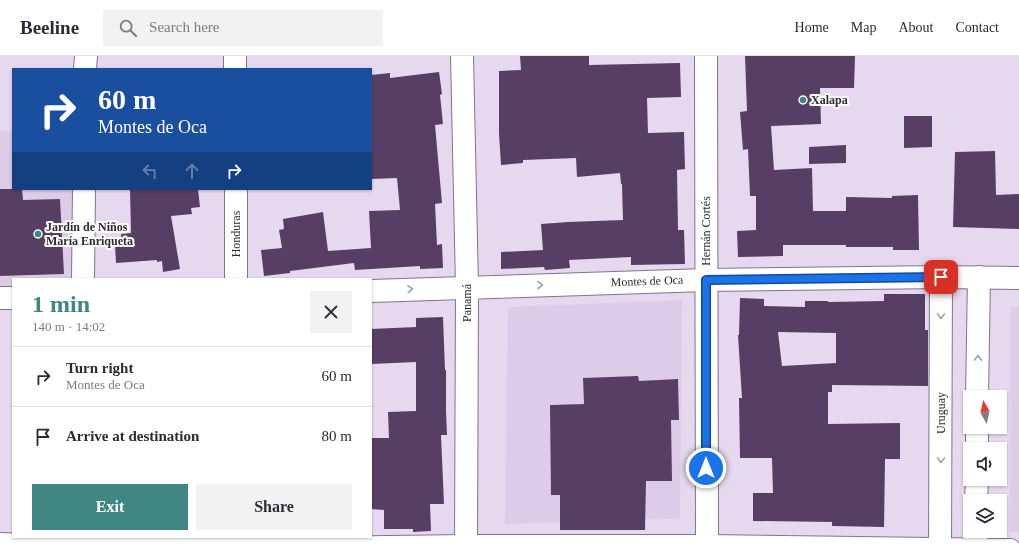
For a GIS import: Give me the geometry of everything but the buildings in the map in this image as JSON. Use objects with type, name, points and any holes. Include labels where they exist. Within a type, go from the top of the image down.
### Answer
[{"type":"street","points":[[86,56],[86,68]]},
{"type":"street","points":[[235,56],[235,68]]},
{"type":"street","name":"Panamá","points":[[462,56],[467,287],[466,548]]},
{"type":"street","name":"Hernán Cortés","points":[[706,56],[707,548]]},
{"type":"street","points":[[83,278],[84,190]]},
{"type":"street","name":"Honduras","points":[[236,190],[236,278]]},
{"type":"street","name":"Montes de Oca","points":[[372,291],[706,280],[941,277],[1019,278]]},
{"type":"street","name":"Uruguay","points":[[940,550],[941,277]]},
{"type":"street","points":[[977,390],[979,277]]},
{"type":"street","points":[[0,298],[12,298]]},
{"type":"street","points":[[976,538],[976,550]]},
{"type":"street","points":[[0,544],[466,548],[1010,550]]},
{"type":"shaded area","name":"Jardín de Niños María Enriqueta","points":[[0,131],[12,131],[12,190],[78,190],[74,278],[12,278],[12,289],[0,290]]},
{"type":"shaded area","points":[[682,300],[680,518],[505,524],[508,307]]},
{"type":"shaded area","points":[[1011,307],[1019,307],[1019,532],[1010,532]]},
{"type":"place","name":"Xalapa","points":[[803,100]]},
{"type":"place","name":"Jardín de Niños María Enriqueta","points":[[38,234]]},
{"type":"route","points":[[706,468],[706,280],[941,277]]}]
